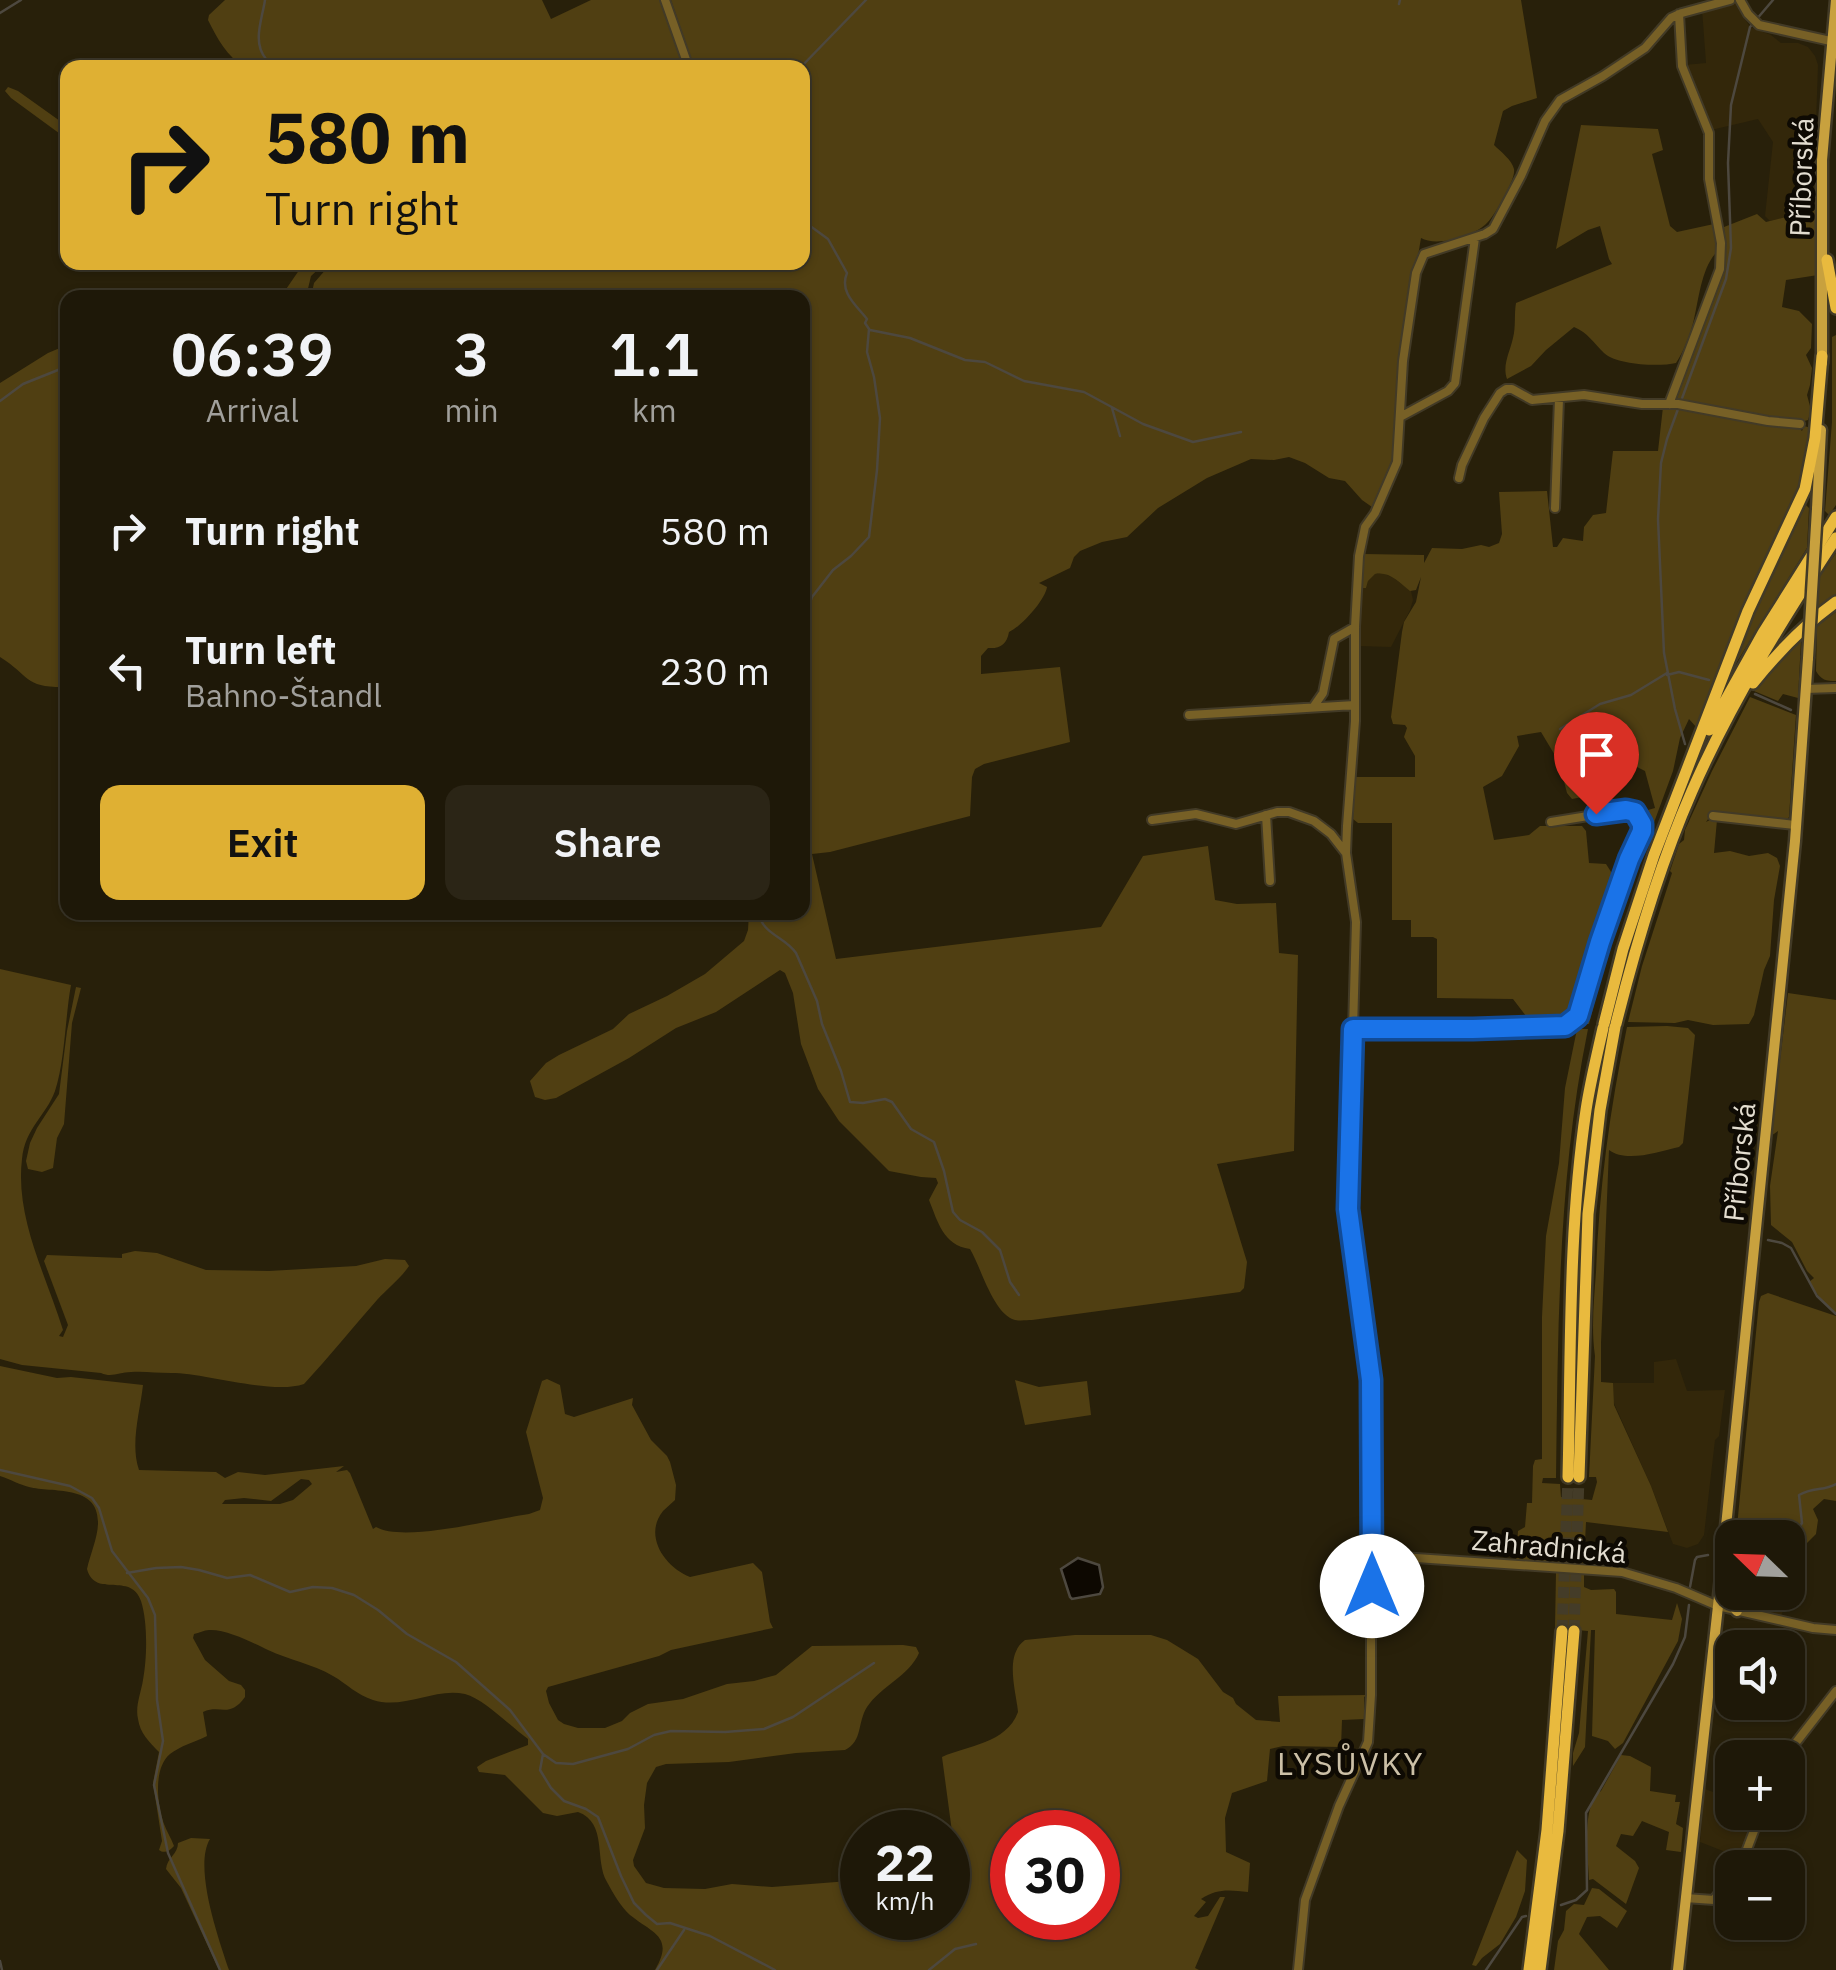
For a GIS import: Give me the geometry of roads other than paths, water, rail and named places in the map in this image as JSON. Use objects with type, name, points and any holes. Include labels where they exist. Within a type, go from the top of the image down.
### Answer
[{"type":"highway","points":[[1827,260],[1836,308]]},
{"type":"highway","points":[[1610,1026],[1623,948],[1641,893],[1748,611],[1805,489],[1814,448],[1822,356]]},
{"type":"highway","points":[[1676,802],[1734,682],[1836,517]]},
{"type":"highway","points":[[1573,1477],[1572,1313],[1587,1108],[1657,880],[1687,802],[1772,638],[1836,538]]},
{"type":"highway","points":[[1711,750],[1766,667],[1800,630],[1836,602]]},
{"type":"highway","points":[[1529,1970],[1568,1631],[1558,1831],[1540,1970]]},
{"type":"main road","name":"Příborská","points":[[1822,356],[1822,174],[1836,0]]},
{"type":"main road","name":"Příborská","points":[[1726,1520],[1796,824],[1817,509],[1836,57]]},
{"type":"main road","name":"Příborská","points":[[1678,1970],[1718,1610]]},
{"type":"street","points":[[665,0],[686,60]]},
{"type":"street","points":[[1298,1970],[1306,1900],[1339,1806],[1368,1742],[1372,1695],[1371,1380],[1348,1209],[1356,922],[1346,853],[1360,556],[1365,527],[1397,462],[1403,361],[1420,263],[1424,254],[1475,238],[1493,228],[1545,122],[1560,100],[1645,48],[1671,18],[1730,0]]},
{"type":"street","points":[[1740,0],[1759,25],[1834,42]]},
{"type":"street","points":[[1676,404],[1721,256],[1709,179],[1709,133],[1682,66],[1679,14]]},
{"type":"street","points":[[1400,417],[1448,391],[1454,383],[1475,238]]},
{"type":"street","points":[[1460,478],[1468,452],[1500,392],[1512,389],[1532,400],[1584,395],[1642,404],[1676,404],[1800,424]]},
{"type":"street","points":[[1555,508],[1559,399]]},
{"type":"street","points":[[1314,707],[1323,693],[1334,639],[1355,627]]},
{"type":"street","points":[[1806,689],[1836,688]]},
{"type":"street","points":[[1188,714],[1355,705]]},
{"type":"street","points":[[1353,1029],[1565,1026],[1578,1016],[1642,824],[1635,812],[1626,810],[1552,822]]},
{"type":"street","points":[[1152,820],[1196,814],[1236,824],[1289,812],[1314,821],[1346,853]]},
{"type":"street","points":[[1266,816],[1270,882]]},
{"type":"street","points":[[1713,816],[1796,824]]},
{"type":"street","name":"Zahradnická","points":[[1372,1555],[1622,1572],[1715,1605]]},
{"type":"street","name":"Zahradnická","points":[[1733,1610],[1836,1630]]},
{"type":"street","points":[[1798,1740],[1836,1690]]},
{"type":"street","points":[[1686,1898],[1715,1899]]},
{"type":"waterway","points":[[0,13],[21,0]]},
{"type":"waterway","points":[[265,0],[259,38],[266,59]]},
{"type":"waterway","points":[[808,60],[866,0]]},
{"type":"waterway","points":[[1399,4],[1400,0]]},
{"type":"waterway","points":[[1685,744],[1664,653],[1658,519],[1661,463],[1726,279],[1731,248],[1731,105],[1750,27],[1773,0]]},
{"type":"waterway","points":[[810,226],[828,239],[847,273],[847,292],[867,319],[867,352],[880,418],[869,537],[833,570],[810,602]]},
{"type":"waterway","points":[[870,330],[910,338],[965,360],[985,362],[1024,381],[1084,392],[1143,424],[1193,442],[1241,432]]},
{"type":"waterway","points":[[0,401],[23,384],[60,369]]},
{"type":"waterway","points":[[1112,408],[1120,436]]},
{"type":"waterway","points":[[1667,675],[1679,672],[1709,680]]},
{"type":"waterway","points":[[1560,729],[1600,704],[1631,695],[1667,673]]},
{"type":"waterway","points":[[1755,694],[1791,710]]},
{"type":"waterway","points":[[761,920],[796,953],[817,1001],[850,1102],[892,1102],[911,1129],[934,1142],[953,1212],[1000,1250],[1010,1282],[1019,1295]]},
{"type":"waterway","points":[[1768,1240],[1791,1248],[1817,1296],[1836,1314]]},
{"type":"waterway","points":[[0,1470],[70,1486],[92,1498],[99,1508],[112,1551],[148,1598],[155,1615],[157,1700],[163,1741],[154,1785],[168,1853],[220,1970]]},
{"type":"waterway","points":[[1802,1520],[1799,1495],[1836,1484]]},
{"type":"waterway","points":[[1690,1587],[1695,1560],[1708,1555]]},
{"type":"waterway","points":[[127,1573],[181,1567],[227,1578],[250,1575],[290,1592],[313,1587],[354,1595],[407,1634],[456,1662],[510,1710],[543,1754],[540,1770],[551,1788],[564,1801],[598,1817],[634,1903],[646,1915],[657,1924],[670,1923],[710,1936],[775,1970]]},
{"type":"waterway","points":[[1561,1905],[1576,1900],[1587,1890],[1586,1813],[1673,1664],[1685,1637],[1689,1605]]},
{"type":"waterway","points":[[543,1754],[556,1763],[573,1764],[628,1749],[671,1731],[764,1729],[793,1717],[874,1663]]},
{"type":"waterway","points":[[1486,1970],[1526,1916]]},
{"type":"waterway","points":[[657,1970],[684,1930]]},
{"type":"waterway","points":[[929,1970],[955,1949],[976,1944]]},
{"type":"waterway","points":[[0,1961],[2,1970]]},
{"type":"tunnel","points":[[1562,1631],[1568,1477]]},
{"type":"tunnel","points":[[1574,1631],[1579,1477]]},
{"type":"district","name":"LYSŮVKY","points":[[1351,1763]]}]
